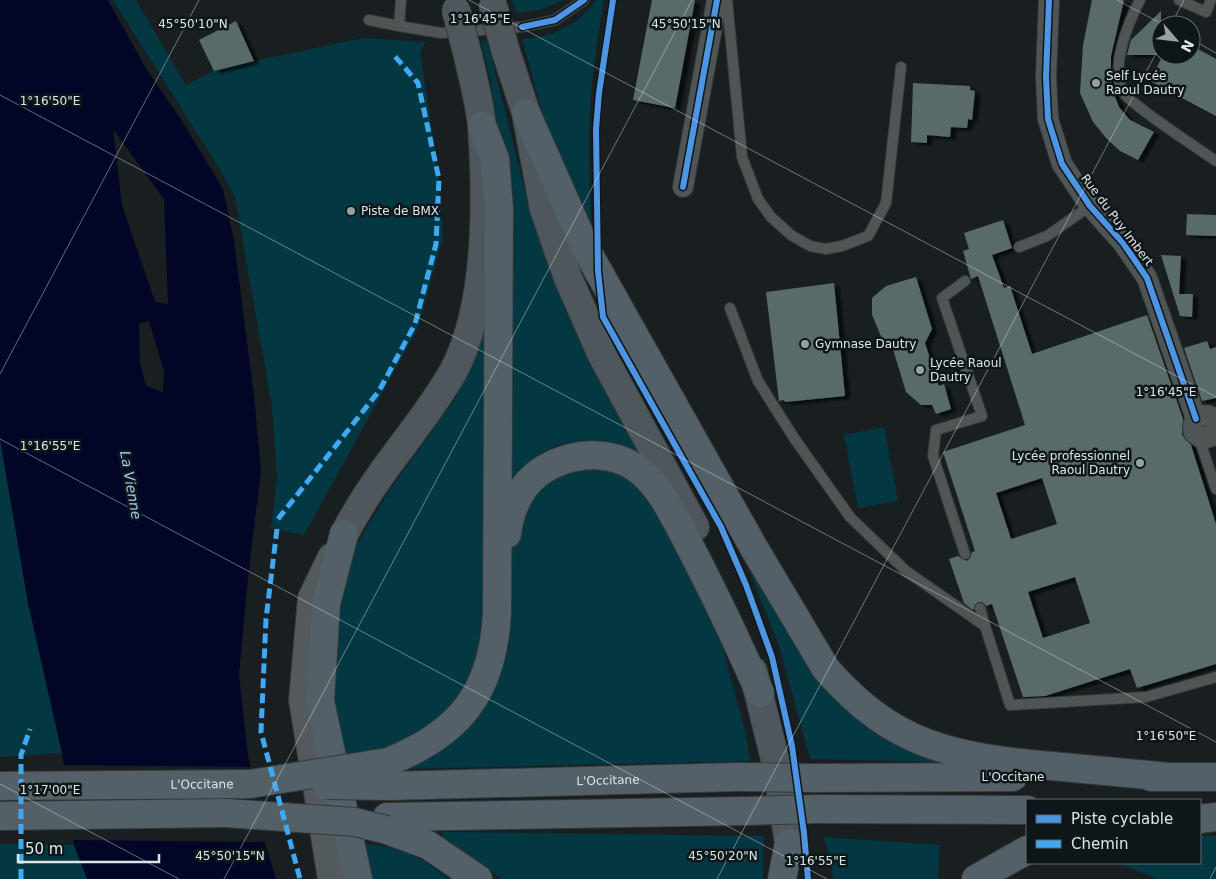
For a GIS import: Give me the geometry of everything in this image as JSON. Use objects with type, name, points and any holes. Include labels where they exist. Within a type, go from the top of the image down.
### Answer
[{"type":"highway","points":[[526,113],[588,253],[754,548],[826,669],[838,682],[863,706],[894,728],[960,754],[998,761],[1169,777]]},
{"type":"highway","points":[[388,774],[459,719],[474,701],[486,677],[493,654],[496,629],[497,580],[499,208],[495,159],[482,126]]},
{"type":"highway","points":[[497,580],[514,502],[530,480],[551,465],[577,456],[603,456],[620,461],[652,482],[666,503],[716,596],[760,693]]},
{"type":"highway","points":[[344,534],[326,604],[320,701],[358,879]]},
{"type":"highway","name":"L'Occitane","points":[[0,786],[250,784],[388,774],[738,778],[1216,777]]},
{"type":"highway","points":[[0,816],[226,812],[387,823],[818,809],[1026,810]]},
{"type":"highway","points":[[1201,810],[1216,810]]},
{"type":"highway","points":[[1201,819],[1216,817]]},
{"type":"highway","points":[[387,823],[428,845],[478,879]]},
{"type":"highway","points":[[782,879],[789,843]]},
{"type":"highway","points":[[976,879],[1026,851]]},
{"type":"main road","points":[[492,3],[526,113],[544,209],[568,278],[602,355],[708,552],[739,623],[760,693],[776,763],[789,843],[791,879]]},
{"type":"main road","points":[[332,879],[303,700],[312,598],[344,534],[380,476],[429,409],[454,369],[467,340],[477,304],[481,271],[483,212],[482,126],[468,56],[455,5]]},
{"type":"street","points":[[683,187],[717,0]]},
{"type":"street","name":"Rue du Puy Imbert","points":[[1049,0],[1046,77],[1048,119],[1062,164],[1090,206],[1123,243],[1147,278],[1204,429]]},
{"type":"street","points":[[1204,429],[1206,415],[1213,419],[1216,424]]},
{"type":"lane","points":[[399,26],[401,0]]},
{"type":"lane","points":[[369,20],[441,33],[522,27],[555,20],[584,0]]},
{"type":"lane","points":[[727,0],[742,157],[758,199],[771,217],[791,235],[810,246],[826,249],[842,246],[868,236],[886,203],[901,67]]},
{"type":"lane","points":[[1140,0],[1126,27],[1119,72],[1124,92],[1138,106],[1216,161]]},
{"type":"lane","points":[[1179,0],[1206,12],[1211,0]]},
{"type":"lane","points":[[1019,247],[1047,236],[1090,206]]},
{"type":"lane","points":[[964,281],[942,298],[982,416],[936,430],[933,456],[965,554]]},
{"type":"lane","points":[[730,308],[758,381],[794,438],[850,517],[906,571],[985,626]]},
{"type":"lane","points":[[1204,429],[1216,489]]},
{"type":"lane","points":[[980,608],[1010,705],[1146,697],[1216,677]]},
{"type":"shaded area","points":[[113,0],[136,0],[186,85],[214,71],[363,38],[426,42],[420,52],[438,169],[443,237],[418,328],[304,535],[271,528],[277,478],[272,407],[235,197],[222,173]]},
{"type":"shaded area","points":[[512,0],[565,0],[539,10],[516,13]]},
{"type":"shaded area","points":[[596,0],[604,0],[595,58],[590,114],[589,170],[592,229],[546,126],[522,39],[544,36],[564,28],[589,9]]},
{"type":"shaded area","points":[[487,40],[526,194],[564,308],[643,453],[601,443],[568,443],[552,447],[523,469],[507,488],[501,145],[490,79],[481,41]]},
{"type":"shaded area","points":[[485,329],[490,330],[487,598],[479,659],[455,707],[397,749],[341,757],[335,718],[330,636],[353,551],[387,494],[457,396]]},
{"type":"shaded area","points":[[884,427],[898,501],[858,508],[844,435]]},
{"type":"shaded area","points":[[0,439],[28,603],[62,753],[0,757]]},
{"type":"shaded area","points":[[567,465],[624,470],[659,506],[719,635],[745,730],[750,761],[397,769],[487,701],[500,675],[509,647],[512,533],[524,499]]},
{"type":"shaded area","points":[[738,542],[805,649],[944,762],[810,759],[779,645]]},
{"type":"shaded area","points":[[443,832],[764,836],[763,879],[502,879],[443,839]]},
{"type":"shaded area","points":[[1201,836],[1216,836],[1216,879],[1158,879],[1120,864],[1201,864]]},
{"type":"shaded area","points":[[824,837],[940,845],[938,879],[834,879]]},
{"type":"shaded area","points":[[0,844],[81,845],[89,879],[0,879]]},
{"type":"shaded area","points":[[363,844],[388,847],[409,854],[429,864],[449,879],[370,879]]},
{"type":"water","name":"La Vienne","points":[[0,0],[108,0],[147,70],[182,121],[223,189],[234,241],[254,396],[261,471],[249,567],[239,674],[247,749],[264,840],[276,879],[87,879],[74,845],[62,753],[28,603],[0,439]],"holes":[[[113,129],[164,199],[168,304],[155,302],[122,205]],[[149,321],[164,371],[163,392],[146,386],[140,363],[139,324]]]},
{"type":"pier","points":[[61,765],[253,767],[267,842],[71,840]]},
{"type":"building","points":[[652,0],[695,0],[675,108],[633,100]]},
{"type":"building","name":"Self Lycée Raoul Dautry","points":[[1092,0],[1124,0],[1111,56],[1111,78],[1112,89],[1119,107],[1130,120],[1154,132],[1138,160],[1120,151],[1107,139],[1093,122],[1080,93],[1083,45]]},
{"type":"building","points":[[236,21],[254,61],[214,71],[199,40]]},
{"type":"building","points":[[1151,21],[1151,55],[1127,55],[1131,40]]},
{"type":"building","points":[[1201,51],[1216,59],[1216,116],[1150,81],[1158,65],[1201,65]]},
{"type":"building","points":[[913,83],[970,86],[970,90],[975,91],[972,120],[968,119],[967,128],[951,127],[950,137],[927,135],[927,143],[911,142]]},
{"type":"building","points":[[1187,214],[1216,215],[1216,236],[1186,235]]},
{"type":"building","points":[[1003,220],[1012,248],[992,255],[1004,288],[1010,286],[1032,354],[1147,315],[1183,419],[1182,435],[1191,445],[1216,524],[1216,664],[1137,688],[1130,669],[1045,696],[1023,697],[992,604],[986,606],[982,602],[978,602],[973,610],[964,603],[949,559],[958,556],[967,561],[972,552],[975,551],[943,452],[1025,425],[978,276],[971,279],[963,251],[969,249],[964,233]],"holes":[[[1042,478],[1057,524],[1011,539],[996,493]],[[1075,577],[1090,623],[1043,638],[1028,592]]]},
{"type":"building","points":[[1161,255],[1181,256],[1179,294],[1193,294],[1192,317],[1180,316]]},
{"type":"building","points":[[916,277],[932,329],[925,343],[939,386],[944,384],[951,409],[936,414],[932,405],[921,405],[906,392],[892,346],[886,348],[872,315],[872,298],[886,286]]},
{"type":"building","name":"Gymnase Dautry","points":[[834,283],[845,396],[779,401],[766,292]]},
{"type":"building","points":[[1207,341],[1210,349],[1216,347],[1216,398],[1202,401],[1184,348]]},
{"type":"marked path","points":[[278,519],[379,391],[415,324],[436,244],[439,179],[418,83],[392,53]]},
{"type":"marked path","points":[[277,529],[266,619],[261,732],[300,879]]},
{"type":"marked path","points":[[21,879],[21,755],[30,729]]},
{"type":"cycle path","points":[[522,27],[555,20],[584,0]]},
{"type":"cycle path","points":[[613,0],[599,93],[596,129],[598,271],[603,317],[721,527],[746,585],[772,657],[792,746],[804,833],[808,879]]},
{"type":"cycle path","points":[[683,187],[717,0]]},
{"type":"cycle path","points":[[1049,0],[1046,77],[1048,119],[1062,164],[1090,206],[1123,243],[1147,278],[1196,419]]},
{"type":"place","name":"Self Lycée Raoul Dautry","points":[[1096,83]]},
{"type":"place","name":"Piste de BMX","points":[[351,211]]},
{"type":"place","name":"Gymnase Dautry","points":[[805,344]]},
{"type":"place","name":"Lycée Raoul Dautry","points":[[920,370]]},
{"type":"place","name":"Lycée professionnel Raoul Dautry","points":[[1140,463]]}]
